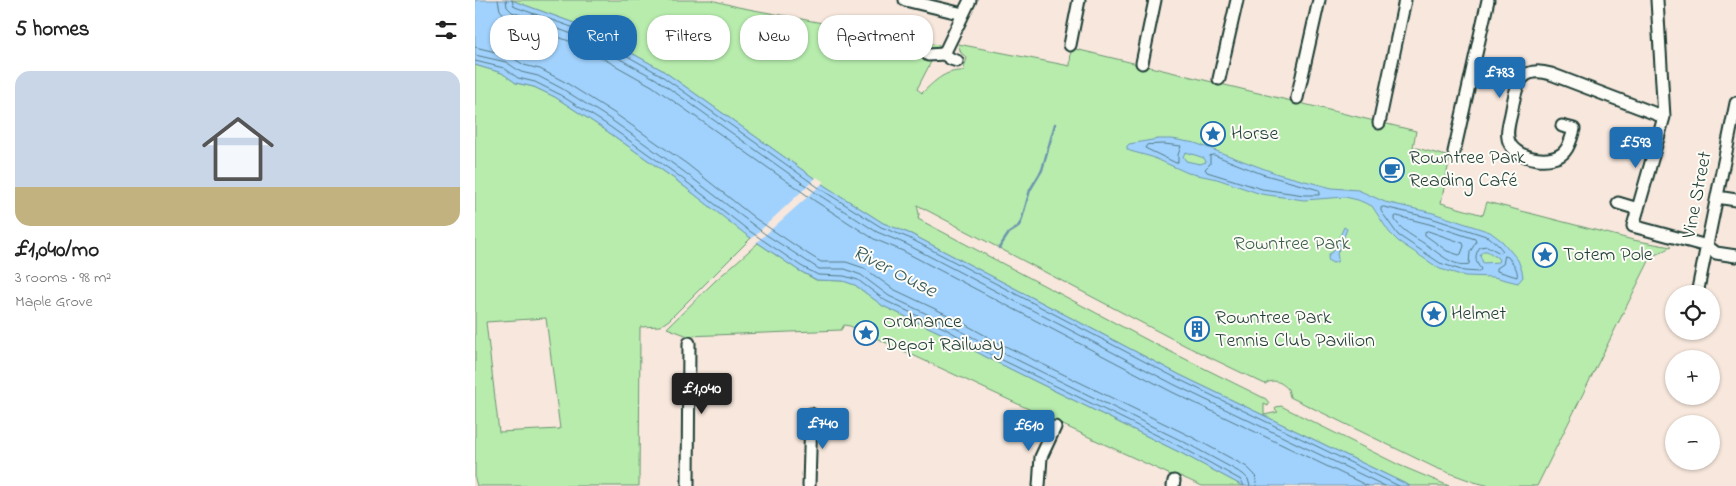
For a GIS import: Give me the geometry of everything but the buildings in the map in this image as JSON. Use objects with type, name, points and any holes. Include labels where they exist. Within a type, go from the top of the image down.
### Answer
[{"type":"street","points":[[905,0],[963,14]]},
{"type":"street","points":[[944,54],[970,0]]},
{"type":"street","points":[[1070,45],[1079,0]]},
{"type":"street","points":[[1142,63],[1155,0]]},
{"type":"street","points":[[1219,79],[1237,0]]},
{"type":"street","points":[[1297,98],[1319,0]]},
{"type":"street","points":[[1379,123],[1405,0]]},
{"type":"street","points":[[1454,152],[1487,0]]},
{"type":"street","points":[[1657,0],[1664,117],[1633,226],[1668,236],[1709,252],[1736,256]]},
{"type":"street","points":[[933,55],[944,54],[957,61]]},
{"type":"street","points":[[1562,126],[1574,129],[1565,152],[1557,157],[1527,156],[1510,144],[1507,132],[1517,87],[1523,78],[1531,72],[1540,70],[1664,117]]},
{"type":"street","name":"Vine Street","points":[[1700,285],[1709,252],[1717,197],[1732,140],[1736,103]]},
{"type":"street","points":[[1717,197],[1736,200]]},
{"type":"street","points":[[1618,203],[1638,209]]},
{"type":"street","points":[[688,486],[689,343]]},
{"type":"street","points":[[809,486],[811,414]]},
{"type":"street","points":[[1039,486],[1041,458],[1055,427]]},
{"type":"green space","name":"Rowntree Park","points":[[511,0],[711,0],[780,15],[740,15],[740,60],[808,60],[808,20],[818,22],[818,60],[932,60],[917,89],[922,93],[946,74],[963,71],[967,58],[961,53],[958,44],[1070,66],[1071,48],[1416,131],[1413,147],[1450,157],[1441,203],[1483,215],[1487,202],[1633,240],[1671,247],[1651,257],[1537,486],[1490,486],[1436,468],[1290,397],[1288,389],[1280,383],[1271,381],[1265,384],[1186,346],[917,205],[918,219],[1155,344],[1266,399],[1269,403],[1268,406],[1264,404],[1264,415],[1278,412],[1275,409],[1276,407],[1281,406],[1399,465],[1449,486],[1410,486],[1180,375],[911,234],[883,223],[825,186],[662,70],[637,56],[637,15],[568,15],[568,21],[558,17],[558,15],[552,15]]},
{"type":"green space","name":"Rowntree Park","points":[[933,44],[938,45],[940,49],[933,58]]},
{"type":"green space","points":[[475,65],[502,73],[516,83],[534,87],[555,97],[676,180],[751,238],[669,320],[660,326],[640,327],[639,486],[477,486],[475,479]],"holes":[[[546,318],[560,429],[499,432],[486,322]]]},
{"type":"green space","points":[[758,243],[816,280],[844,281],[855,285],[883,306],[1181,453],[1243,486],[1202,486],[1180,476],[1178,478],[1175,477],[850,326],[844,325],[841,330],[688,336],[667,328],[715,281]]},
{"type":"water","name":"River Ouse","points":[[475,0],[511,0],[552,15],[490,15],[490,60],[558,60],[558,17],[568,21],[568,60],[637,60],[637,56],[662,70],[825,186],[883,223],[911,234],[1180,375],[1410,486],[1243,486],[941,333],[883,306],[855,285],[843,281],[817,280],[798,270],[745,234],[676,180],[555,97],[534,87],[516,83],[502,73],[475,65]]},
{"type":"water","points":[[1158,139],[1172,139],[1195,143],[1278,174],[1332,188],[1358,190],[1385,202],[1433,213],[1490,232],[1502,241],[1518,260],[1523,277],[1518,283],[1494,277],[1465,276],[1440,269],[1398,241],[1389,232],[1372,206],[1358,200],[1345,197],[1304,200],[1261,194],[1217,179],[1188,173],[1152,157],[1130,151],[1127,149],[1129,144]],"holes":[[[1186,152],[1204,158],[1206,162],[1200,164],[1186,161],[1183,156]],[[1483,251],[1487,251],[1498,258],[1499,262],[1483,263],[1480,255]]]},
{"type":"water","points":[[1344,227],[1347,229],[1337,254],[1337,262],[1333,263],[1329,261],[1329,254],[1333,252]]},
{"type":"pier","points":[[817,177],[824,182],[755,244],[750,240]]},
{"type":"waterway","points":[[999,248],[1009,233],[1017,228],[1021,222],[1030,190],[1042,170],[1055,124]]},
{"type":"place","name":"Horse","points":[[1213,134]]},
{"type":"place","name":"Rowntree Park Reading Café","points":[[1392,170]]},
{"type":"place","name":"Totem Pole","points":[[1545,255]]},
{"type":"place","name":"Helmet","points":[[1434,314]]},
{"type":"place","name":"Rowntree Park Tennis Club Pavilion","points":[[1197,329]]},
{"type":"place","name":"Ordnance Depot Railway","points":[[866,333]]}]
